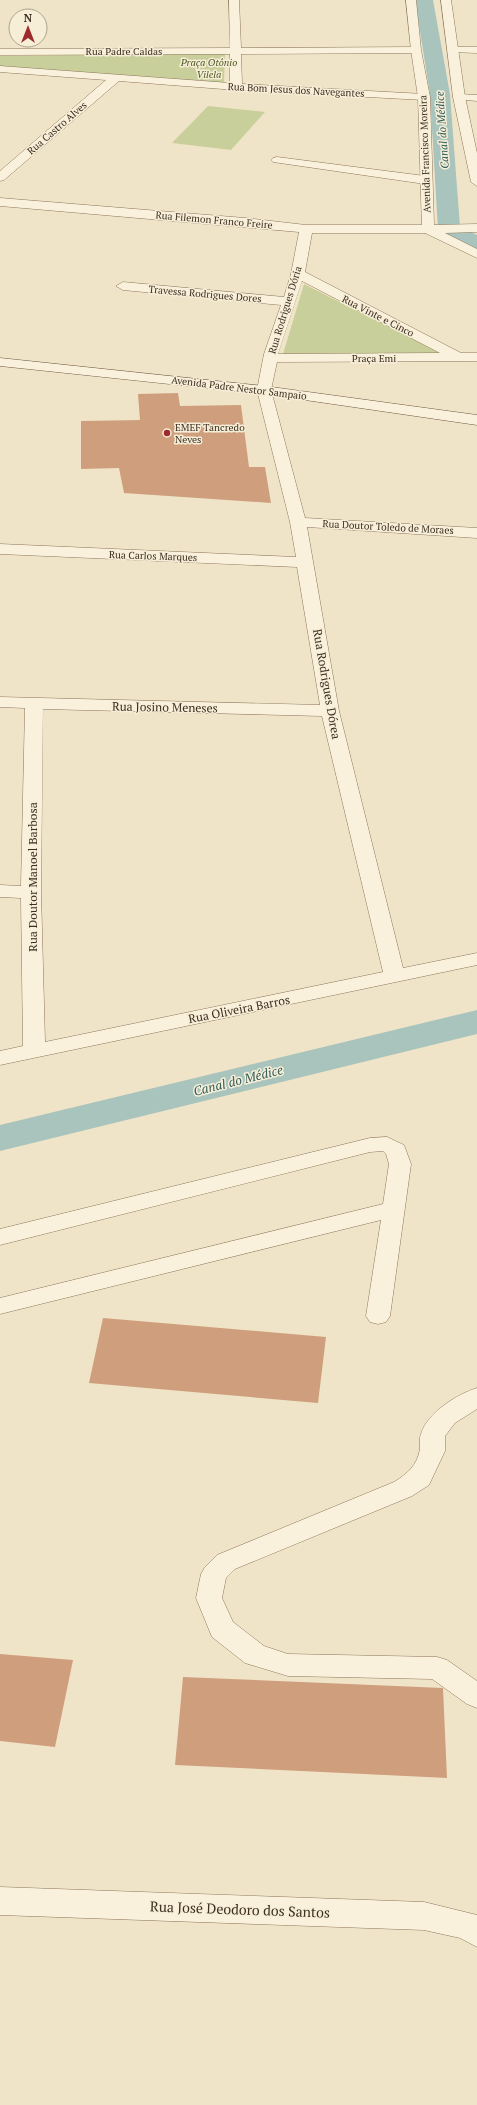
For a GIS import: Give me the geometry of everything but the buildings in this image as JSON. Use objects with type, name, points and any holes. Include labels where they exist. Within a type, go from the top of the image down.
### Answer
[{"type":"street","points":[[234,0],[236,87]]},
{"type":"street","name":"Avenida Francisco Moreira","points":[[411,0],[416,50],[424,97],[425,180],[430,229],[477,254]]},
{"type":"street","points":[[446,0],[454,50],[459,97],[477,182]]},
{"type":"street","name":"Rua Padre Caldas","points":[[0,52],[416,50]]},
{"type":"street","points":[[454,50],[477,50]]},
{"type":"street","name":"Rua Bom Jesus dos Navegantes","points":[[0,70],[236,87],[424,97]]},
{"type":"street","name":"Rua Castro Alves","points":[[0,177],[115,79]]},
{"type":"street","points":[[459,97],[477,98]]},
{"type":"street","name":"Rua Filemon Franco Freire","points":[[0,202],[245,222],[306,229],[477,228]]},
{"type":"street","name":"Rua Rodrigues Dória","points":[[264,390],[270,358],[298,274],[306,229]]},
{"type":"street","name":"Rua Vinte e Cinco","points":[[298,274],[458,357]]},
{"type":"street","name":"Travessa Rodrigues Dores","points":[[123,286],[288,302]]},
{"type":"street","name":"Praça Emi","points":[[270,358],[477,357]]},
{"type":"street","name":"Avenida Padre Nestor Sampaio","points":[[0,362],[264,390],[477,420]]},
{"type":"street","name":"Rua Rodrigues Dórea","points":[[264,390],[298,522],[306,562],[330,711],[395,977]]},
{"type":"street","name":"Rua Doutor Toledo de Moraes","points":[[298,522],[477,533]]},
{"type":"street","name":"Rua Carlos Marques","points":[[0,549],[306,562]]},
{"type":"street","name":"Rua Josino Meneses","points":[[0,702],[330,711]]},
{"type":"street","name":"Rua Doutor Manoel Barbosa","points":[[34,703],[31,893],[34,1050]]},
{"type":"street","points":[[0,891],[31,893]]},
{"type":"street","name":"Rua Oliveira Barros","points":[[0,1058],[477,959]]},
{"type":"street","name":"Rua José Deodoro dos Santos","points":[[0,1901],[424,1916],[468,1926],[477,1933]]},
{"type":"lane","points":[[277,160],[425,180]]},
{"type":"lane","points":[[0,1237],[370,1145],[387,1144],[396,1150],[400,1164],[378,1316]]},
{"type":"lane","points":[[0,1306],[393,1209]]},
{"type":"lane","points":[[477,1393],[446,1416],[433,1434],[432,1451],[420,1478],[403,1489],[226,1562],[214,1574],[209,1598],[222,1629],[255,1655],[288,1665],[437,1668],[477,1696]]},
{"type":"green space","name":"Praça Otônio Vilela","points":[[225,53],[224,83],[0,66],[0,56]]},
{"type":"green space","points":[[208,106],[265,112],[231,150],[172,143]]},
{"type":"green space","points":[[304,284],[440,353],[283,354]]},
{"type":"waterway","name":"Canal do Médice","points":[[424,0],[440,94],[449,230],[477,244]]},
{"type":"waterway","name":"Canal do Médice","points":[[0,1138],[72,1119],[477,1022]]},
{"type":"place","name":"EMEF Tancredo Neves","points":[[167,433]]}]
